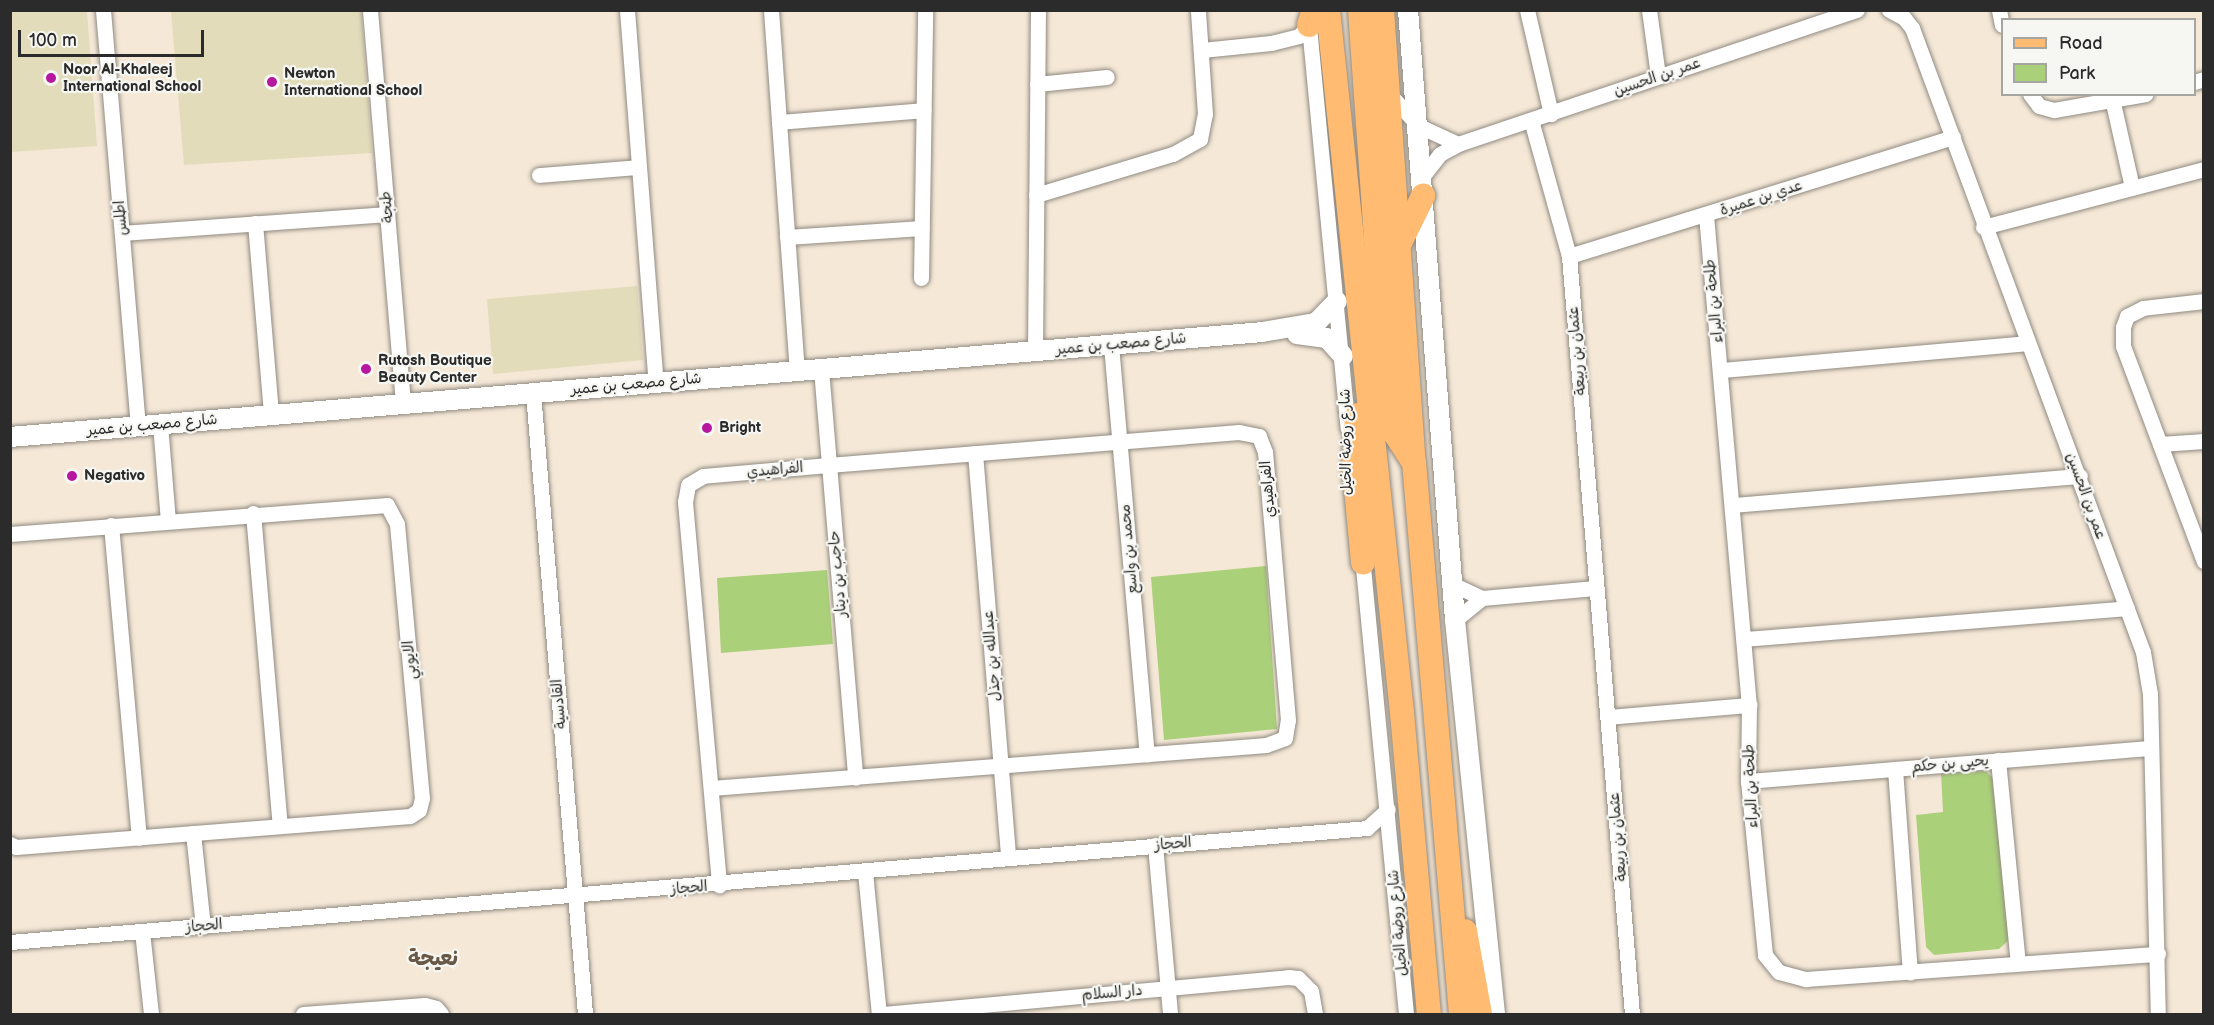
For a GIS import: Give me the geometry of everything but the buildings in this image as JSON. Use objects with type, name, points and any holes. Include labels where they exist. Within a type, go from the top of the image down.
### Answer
[{"type":"main road","name":"شارع روضة الخيل","points":[[1328,10],[1336,86],[1347,297],[1402,713],[1429,1014]]},
{"type":"main road","points":[[1360,10],[1388,410],[1394,432],[1414,462]]},
{"type":"main road","points":[[1382,10],[1414,462],[1461,1014]]},
{"type":"main road","points":[[1399,245],[1423,186]]},
{"type":"main road","points":[[1347,297],[1353,334],[1358,424],[1354,467],[1363,563]]},
{"type":"main road","points":[[1452,907],[1469,942],[1480,1014]]},
{"type":"street","name":"اطلس","points":[[103,10],[138,426]]},
{"type":"street","name":"طنجة","points":[[370,10],[403,404]]},
{"type":"street","points":[[627,10],[656,383]]},
{"type":"street","points":[[771,10],[797,371]]},
{"type":"street","points":[[921,278],[925,10]]},
{"type":"street","points":[[1035,351],[1038,10]]},
{"type":"street","points":[[1036,195],[1173,154],[1200,139],[1205,114],[1198,10]]},
{"type":"street","points":[[1408,10],[1419,126],[1455,620],[1495,1014]]},
{"type":"street","points":[[1527,10],[1551,114]]},
{"type":"street","points":[[1649,10],[1658,76]]},
{"type":"street","name":"عمر بن الحسين","points":[[1423,186],[1440,154],[1458,144],[1857,10]]},
{"type":"street","name":"عمر بن الحسين","points":[[1889,10],[1904,18],[1912,28],[1953,137],[1983,227],[2080,476],[2147,670],[2158,954],[2158,1014]]},
{"type":"street","points":[[1202,50],[1271,43],[1299,36],[1310,16]]},
{"type":"street","name":"شارع روضة الخيل","points":[[1310,16],[1313,62],[1347,297],[1343,356],[1348,413],[1344,464],[1349,528],[1363,563],[1406,1014]]},
{"type":"street","points":[[1271,43],[1300,49],[1336,86]]},
{"type":"street","points":[[1037,84],[1107,77]]},
{"type":"street","points":[[1388,92],[1419,126],[1458,144]]},
{"type":"street","points":[[2031,96],[2038,106],[2054,110],[2113,103],[2139,96]]},
{"type":"street","points":[[2113,103],[2132,187]]},
{"type":"street","points":[[779,122],[924,110]]},
{"type":"street","name":"عثمان بن ربيعة","points":[[1531,120],[1569,256],[1632,1014]]},
{"type":"street","name":"عدي بن عميرة","points":[[1569,256],[1953,137]]},
{"type":"street","points":[[539,175],[639,167]]},
{"type":"street","points":[[1983,227],[2204,169]]},
{"type":"street","points":[[122,233],[387,214]]},
{"type":"street","name":"طلحة بن البراء","points":[[1706,215],[1744,639],[1749,705],[1748,781],[1765,955],[1772,965],[1791,977],[1806,979],[2158,954]]},
{"type":"street","points":[[255,223],[271,415]]},
{"type":"street","points":[[787,237],[922,228]]},
{"type":"street","name":"شارع مصعب بن عمير","points":[[10,437],[1262,332],[1316,323],[1347,297]]},
{"type":"street","points":[[2204,301],[2143,308],[2127,316],[2123,327],[2123,346],[2204,561]]},
{"type":"street","name":"شارع مصعب بن عمير","points":[[1262,332],[1322,335],[1343,356]]},
{"type":"street","points":[[1721,370],[2027,343]]},
{"type":"street","name":"محمد بن واسع","points":[[1111,345],[1147,754]]},
{"type":"street","name":"حاجب بن دينار","points":[[821,369],[855,778]]},
{"type":"street","name":"القادسية","points":[[533,393],[585,1014]]},
{"type":"street","points":[[160,424],[168,520]]},
{"type":"street","name":"الفراهيدي","points":[[711,788],[1266,745],[1284,738],[1288,720],[1266,464],[1259,436],[1249,433],[1119,440],[703,476],[688,485],[685,502],[719,885]]},
{"type":"street","points":[[2160,444],[2204,441]]},
{"type":"street","name":"عبدالله بن جذل","points":[[975,453],[1008,858]]},
{"type":"street","points":[[1732,505],[2080,476]]},
{"type":"street","name":"الايوبي","points":[[10,534],[253,513],[387,505],[394,513],[423,798],[419,810],[410,816],[16,847],[10,844]]},
{"type":"street","points":[[253,513],[280,826]]},
{"type":"street","points":[[111,525],[140,838]]},
{"type":"street","points":[[1452,584],[1482,598],[1596,588]]},
{"type":"street","points":[[1455,620],[1482,598]]},
{"type":"street","points":[[1744,639],[2127,608]]},
{"type":"street","points":[[1608,717],[1749,705]]},
{"type":"street","name":"يحيى بن حكم","points":[[1748,781],[2151,748]]},
{"type":"street","points":[[1998,760],[2018,963]]},
{"type":"street","points":[[1895,768],[1910,972]]},
{"type":"street","points":[[1388,809],[1366,828],[1392,849]]},
{"type":"street","name":"الحجاز","points":[[10,942],[719,885],[1366,828]]},
{"type":"street","points":[[193,833],[203,926]]},
{"type":"street","points":[[1155,845],[1170,1014]]},
{"type":"street","points":[[865,872],[881,1014]]},
{"type":"street","points":[[142,931],[151,1014]]},
{"type":"street","name":"دار السلام","points":[[881,1014],[1022,1008],[1168,988],[1298,978],[1311,991],[1315,1014]]},
{"type":"street","points":[[303,1014],[425,1005],[436,1008],[441,1014]]},
{"type":"shaded area","name":"Noor Al-Khaleej International School","points":[[11,10],[87,11],[97,146],[11,152]]},
{"type":"shaded area","name":"Newton International School","points":[[171,11],[361,11],[372,153],[184,165]]},
{"type":"shaded area","points":[[637,286],[643,360],[493,374],[487,299]]},
{"type":"green space","points":[[1266,566],[1277,729],[1164,740],[1151,577]]},
{"type":"green space","points":[[827,570],[833,644],[721,653],[717,578]]},
{"type":"green space","points":[[1986,771],[1996,781],[2010,939],[1999,949],[1934,955],[1926,947],[1916,815],[1943,812],[1941,773]]},
{"type":"place","name":"Noor Al-Khaleej International School","points":[[51,78]]},
{"type":"place","name":"Newton International School","points":[[272,82]]},
{"type":"place","name":"Rutosh Boutique Beauty Center","points":[[366,369]]},
{"type":"place","name":"Bright","points":[[707,428]]},
{"type":"place","name":"Negativo","points":[[72,476]]},
{"type":"district","name":"نعيجة","points":[[433,959]]}]
